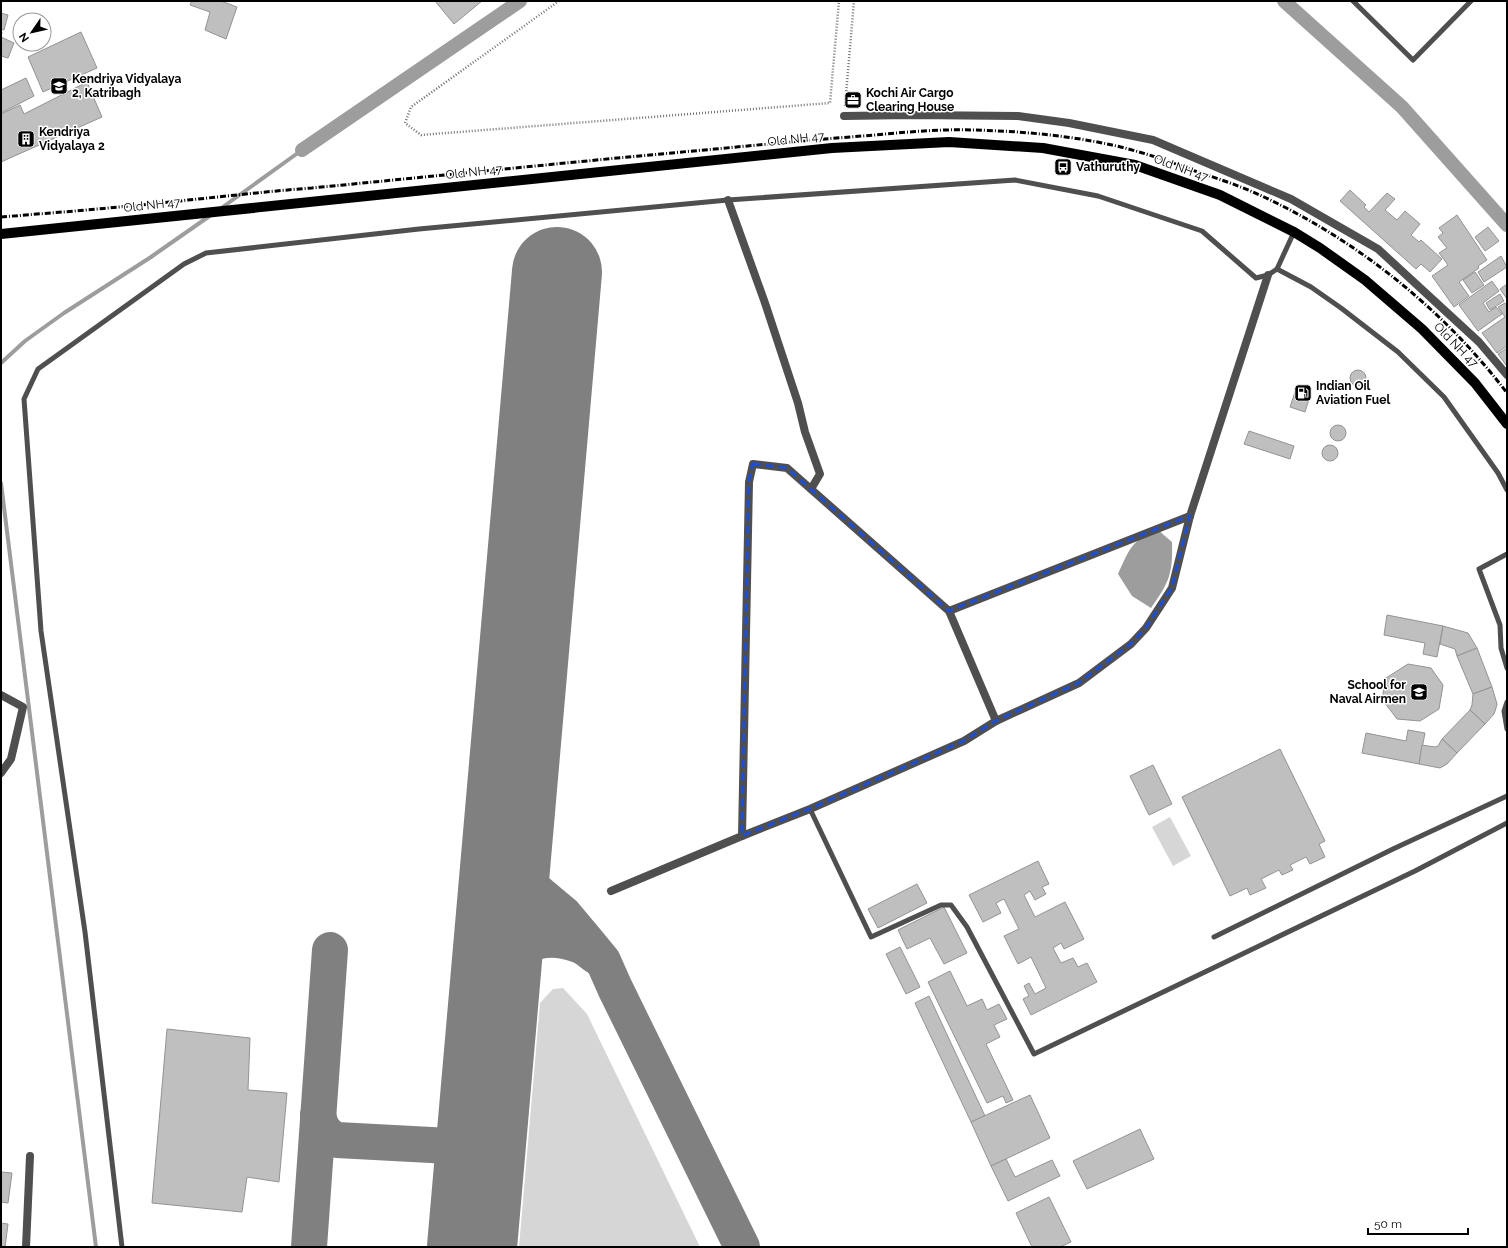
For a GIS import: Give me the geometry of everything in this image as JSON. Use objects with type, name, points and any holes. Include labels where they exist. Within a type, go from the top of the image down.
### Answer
[{"type":"main road","name":"Old NH 47","points":[[1,234],[832,148],[949,142],[1043,148],[1135,165],[1220,195],[1294,232],[1320,248],[1365,280],[1422,329],[1475,383],[1507,424]]},
{"type":"street","points":[[844,116],[1018,116],[1069,123],[1153,140],[1291,199],[1378,250],[1480,342],[1507,375]]},
{"type":"street","points":[[728,200],[765,303],[798,403],[805,432],[820,474],[811,488]]},
{"type":"street","points":[[611,891],[810,809],[964,741],[996,721],[1079,683],[1131,644],[1146,628],[1172,588],[1190,516],[1268,275]]},
{"type":"street","points":[[742,836],[749,482],[753,464],[787,468],[949,611],[996,721]]},
{"type":"street","points":[[949,611],[1190,516]]},
{"type":"street","points":[[1,695],[23,707],[11,759],[1,773]]},
{"type":"street","points":[[26,1247],[30,1156]]},
{"type":"lane","points":[[1353,1],[1413,60],[1471,1]]},
{"type":"lane","points":[[122,1247],[85,932],[40,631],[24,400],[38,369],[184,264],[206,253],[419,229],[728,200],[1015,180],[1098,196],[1202,231],[1256,278],[1268,275],[1277,269],[1294,232]]},
{"type":"lane","points":[[1277,269],[1311,287],[1341,308],[1398,352],[1444,396],[1498,473],[1507,490]]},
{"type":"lane","points":[[1507,554],[1479,569],[1500,625],[1501,648],[1507,668]]},
{"type":"lane","points":[[1507,702],[1504,711],[1507,729]]},
{"type":"lane","points":[[1214,937],[1393,849],[1507,796]]},
{"type":"lane","points":[[810,809],[871,937],[941,905],[951,905],[967,927],[1034,1054],[1415,871],[1507,823]]},
{"type":"path","points":[[559,1],[411,107],[405,123],[421,135],[830,103],[839,1]]},
{"type":"path","points":[[844,116],[854,1]]},
{"type":"highlighted area","points":[[753,464],[787,468],[949,611],[1190,516],[1172,588],[1146,628],[1131,644],[1079,683],[996,721],[964,741],[810,809],[742,836],[749,482]]},
{"type":"shaded area","points":[[1158,530],[1172,542],[1172,562],[1166,585],[1151,608],[1132,596],[1118,574],[1128,552],[1136,542]]},
{"type":"shaded area","points":[[1170,817],[1191,856],[1173,866],[1152,827]]},
{"type":"shaded area","points":[[563,988],[587,1014],[700,1247],[519,1247],[540,1003],[553,989]]},
{"type":"building","points":[[192,1],[221,1],[237,7],[226,39],[205,30],[210,12],[190,5]]},
{"type":"building","points":[[435,1],[482,1],[454,24]]},
{"type":"building","points":[[1,13],[8,15],[4,30],[1,29]]},
{"type":"building","name":"Kendriya Vidyalaya 2","points":[[81,32],[97,68],[43,92],[28,57],[39,52],[52,52],[52,46]]},
{"type":"building","points":[[1,37],[12,42],[12,48],[8,58],[1,56]]},
{"type":"building","name":"Kendriya Vidyalaya 2","points":[[26,78],[34,96],[1,113],[1,90]]},
{"type":"building","name":"Kendriya Vidyalaya 2","points":[[87,82],[102,117],[1,162],[1,114],[20,105],[24,114]]},
{"type":"building","points":[[1350,190],[1366,205],[1364,207],[1369,212],[1387,193],[1395,199],[1385,210],[1397,220],[1405,211],[1420,224],[1411,235],[1419,242],[1421,240],[1442,259],[1430,272],[1421,264],[1416,269],[1340,201]]},
{"type":"building","points":[[1457,215],[1487,260],[1478,266],[1479,268],[1459,282],[1469,296],[1454,307],[1432,276],[1448,265],[1439,253],[1447,248],[1438,237],[1443,233],[1439,228]]},
{"type":"building","points":[[1488,227],[1499,241],[1485,251],[1475,237]]},
{"type":"building","points":[[1501,256],[1507,267],[1484,282],[1478,272]]},
{"type":"building","points":[[1475,272],[1484,285],[1472,293],[1463,280]]},
{"type":"building","points":[[1492,281],[1499,291],[1483,303],[1489,312],[1496,307],[1502,314],[1478,331],[1459,305]]},
{"type":"building","points":[[1507,284],[1507,299],[1500,289]]},
{"type":"building","points":[[1500,294],[1504,301],[1490,310],[1486,303]]},
{"type":"building","points":[[1505,303],[1507,306],[1507,346],[1497,353],[1482,333],[1505,317],[1498,307]]},
{"type":"building","points":[[1507,348],[1507,364],[1506,365],[1498,354]]},
{"type":"building","points":[[1358,370],[1364,372],[1366,378],[1364,384],[1358,386],[1352,384],[1350,378],[1352,372]]},
{"type":"building","points":[[1296,389],[1311,393],[1305,412],[1290,407]]},
{"type":"building","points":[[1338,425],[1344,427],[1346,433],[1344,439],[1338,441],[1332,439],[1330,433],[1332,427]]},
{"type":"building","points":[[1249,431],[1294,446],[1290,459],[1244,444]]},
{"type":"building","points":[[1330,445],[1336,447],[1338,453],[1336,459],[1330,461],[1324,459],[1322,453],[1324,447]]},
{"type":"building","points":[[1387,615],[1443,626],[1437,657],[1423,654],[1425,643],[1384,635]]},
{"type":"building","points":[[1443,626],[1468,633],[1477,648],[1457,656],[1455,649],[1440,644]]},
{"type":"building","points":[[1477,648],[1492,687],[1473,694],[1457,656]]},
{"type":"building","points":[[1408,664],[1431,668],[1443,685],[1439,709],[1420,721],[1397,719],[1382,699],[1386,678]]},
{"type":"building","points":[[1492,687],[1497,704],[1494,714],[1485,724],[1470,710],[1473,694]]},
{"type":"building","points":[[1470,710],[1485,724],[1457,753],[1442,739]]},
{"type":"building","points":[[1408,730],[1425,733],[1419,764],[1362,753],[1366,733],[1406,741]]},
{"type":"building","points":[[1442,739],[1457,753],[1447,764],[1440,768],[1419,764],[1422,745],[1435,747],[1438,746]]},
{"type":"building","points":[[1280,749],[1325,841],[1319,844],[1325,857],[1310,864],[1306,857],[1290,865],[1293,870],[1282,875],[1279,870],[1261,879],[1266,888],[1250,895],[1247,888],[1230,896],[1182,797]]},
{"type":"building","points":[[1153,765],[1172,804],[1149,815],[1130,776]]},
{"type":"building","points":[[1038,861],[1049,884],[1042,887],[1046,894],[1035,900],[1030,891],[1024,895],[1035,917],[1065,902],[1084,939],[1064,949],[1061,943],[1053,948],[1061,963],[1073,958],[1078,967],[1087,963],[1097,982],[1031,1015],[1023,999],[1029,996],[1024,986],[1029,983],[1035,994],[1046,988],[1031,957],[1018,964],[1004,936],[1019,929],[1004,899],[996,903],[1001,913],[983,922],[969,895]]},
{"type":"building","points":[[917,884],[927,903],[878,928],[868,909]]},
{"type":"building","points":[[944,907],[967,953],[944,964],[930,938],[907,949],[898,930]]},
{"type":"building","points":[[900,947],[920,987],[906,994],[886,954]]},
{"type":"building","points":[[950,971],[967,1006],[982,999],[987,1010],[999,1004],[1007,1019],[994,1025],[1000,1037],[986,1044],[1013,1100],[1006,1103],[1003,1096],[987,1103],[928,982]]},
{"type":"building","points":[[929,996],[985,1116],[971,1122],[915,1003]]},
{"type":"building","points":[[167,1029],[250,1038],[248,1090],[287,1093],[279,1182],[247,1177],[242,1212],[152,1203]]},
{"type":"building","points":[[1030,1095],[1050,1138],[991,1166],[971,1122]]},
{"type":"building","points":[[1140,1129],[1154,1159],[1087,1189],[1073,1161]]},
{"type":"building","points":[[1006,1159],[1015,1177],[1052,1160],[1060,1176],[1008,1201],[991,1166]]},
{"type":"building","points":[[1,1172],[12,1173],[8,1203],[1,1202]]},
{"type":"building","points":[[1049,1197],[1071,1242],[1060,1247],[1032,1247],[1016,1213]]},
{"type":"building","points":[[1,1223],[8,1224],[5,1247],[1,1247]]},
{"type":"waterway","points":[[302,150],[520,1]]},
{"type":"waterway","points":[[1284,1],[1402,107],[1507,225]]},
{"type":"waterway","points":[[220,209],[302,150]]},
{"type":"waterway","points":[[1,363],[25,341],[64,313],[151,257],[211,215]]},
{"type":"waterway","points":[[1,483],[96,1247]]},
{"type":"taxiway","points":[[510,805],[513,849],[518,870],[527,883],[564,914],[603,961],[742,1247]]},
{"type":"taxiway","points":[[493,1007],[508,967],[521,949],[529,945],[545,940],[570,942],[581,946],[597,957]]},
{"type":"taxiway","points":[[309,1247],[330,950]]},
{"type":"taxiway","points":[[318,1115],[324,1130],[329,1136],[337,1140],[450,1146],[468,1141],[482,1129]]},
{"type":"runway","points":[[472,1247],[557,272]]},
{"type":"railway","points":[[1,217],[911,132],[972,130],[1007,131],[1060,136],[1112,145],[1162,159],[1246,189],[1299,215],[1366,256],[1397,280],[1456,334],[1507,393]]},
{"type":"place","name":"Kendriya Vidyalaya 2, Katribagh","points":[[59,86]]},
{"type":"place","name":"Kochi Air Cargo Clearing House","points":[[853,100]]},
{"type":"place","name":"Kendriya Vidyalaya 2","points":[[26,139]]},
{"type":"place","name":"Vathuruthy","points":[[1063,167]]},
{"type":"place","name":"Indian Oil Aviation Fuel","points":[[1303,393]]},
{"type":"place","name":"School for Naval Airmen","points":[[1419,692]]}]
